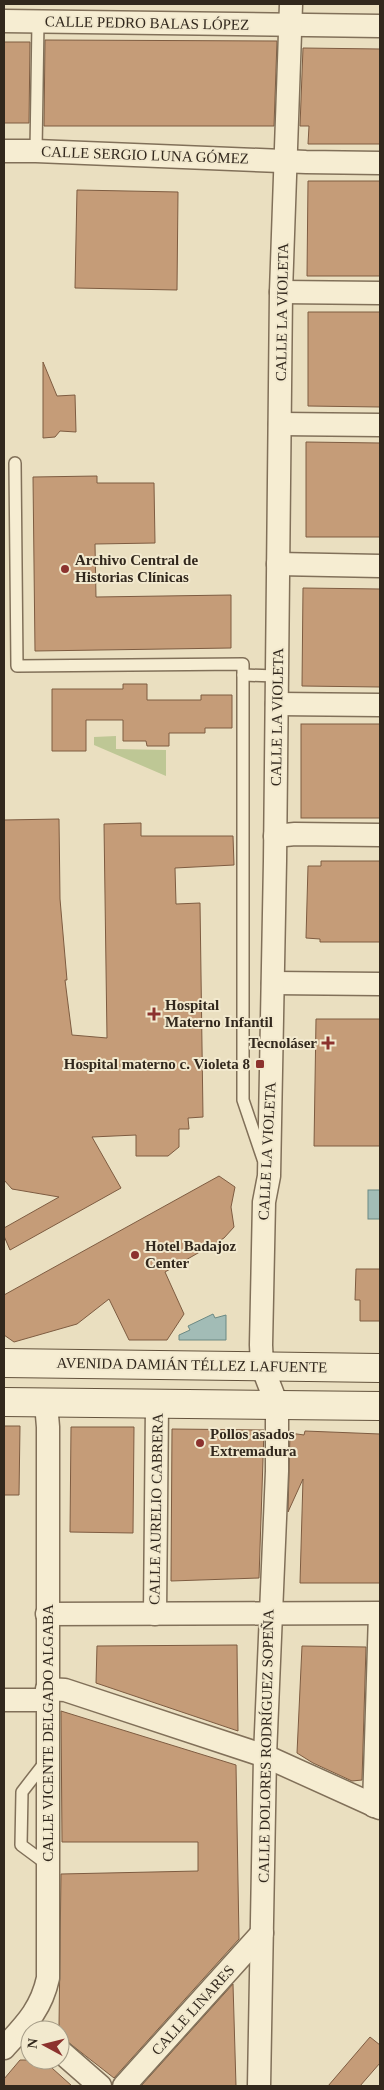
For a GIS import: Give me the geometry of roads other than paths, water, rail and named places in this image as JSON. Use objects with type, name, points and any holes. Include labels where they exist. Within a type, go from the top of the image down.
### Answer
[{"type":"street","name":"CALLE PEDRO BALAS LÓPEZ","points":[[4,21],[38,22],[290,14],[380,26]]},
{"type":"street","name":"CALLE LA VIOLETA","points":[[276,1405],[262,1366],[264,1202],[269,1176],[273,983],[281,292],[290,14]]},
{"type":"street","name":"CALLE SERGIO LUNA GÓMEZ","points":[[4,151],[380,162]]},
{"type":"street","points":[[281,292],[380,293]]},
{"type":"street","points":[[280,424],[380,424]]},
{"type":"street","points":[[278,564],[380,566]]},
{"type":"street","points":[[277,704],[380,705]]},
{"type":"street","points":[[275,836],[295,834],[380,835]]},
{"type":"street","points":[[273,983],[380,984]]},
{"type":"street","points":[[12,1363],[38,1384],[56,1403]]},
{"type":"street","name":"AVENIDA DAMIÁN TÉLLEZ LAFUENTE","points":[[12,1363],[380,1368]]},
{"type":"street","points":[[56,1403],[80,1390],[97,1386],[239,1388],[252,1380],[262,1366]]},
{"type":"street","points":[[276,1405],[279,1395],[296,1385],[380,1385]]},
{"type":"street","points":[[4,1402],[380,1406]]},
{"type":"street","name":"CALLE VICENTE DELGADO ALGABA","points":[[31,2020],[44,1994],[48,1978],[48,1427],[56,1403]]},
{"type":"street","name":"CALLE AURELIO CABRERA","points":[[155,1614],[157,1404]]},
{"type":"street","name":"CALLE DOLORES RODRÍGUEZ SOPEÑA","points":[[259,2086],[264,1756],[277,1471],[276,1405]]},
{"type":"street","points":[[4,1700],[47,1695],[65,1690],[264,1756],[377,1807],[380,1613],[47,1614]]},
{"type":"street","name":"CALLE LINARES","points":[[124,2086],[262,1933]]},
{"type":"street","name":"CALLE VICENTE DELGADO ALGABA","points":[[4,2048],[20,2034]]},
{"type":"street","points":[[70,2060],[100,2086]]},
{"type":"lane","points":[[36,151],[38,22]]},
{"type":"lane","points":[[15,463],[17,666],[243,669],[278,676]]},
{"type":"lane","points":[[243,669],[243,1100],[269,1176]]},
{"type":"water","points":[[368,1190],[380,1190],[380,1219],[368,1219]]},
{"type":"water","points":[[213,1314],[215,1318],[226,1315],[226,1340],[179,1340],[179,1335],[190,1330],[188,1326]]},
{"type":"place","name":"Archivo Central de Historias Clínicas","points":[[65,569]]},
{"type":"place","name":"Hospital Materno Infantil","points":[[154,1014]]},
{"type":"place","name":"Tecnoláser","points":[[328,1043]]},
{"type":"place","name":"Hospital materno c. Violeta 8","points":[[260,1064]]},
{"type":"place","name":"Hotel Badajoz Center","points":[[135,1255]]},
{"type":"place","name":"Pollos asados Extremadura","points":[[200,1443]]}]
